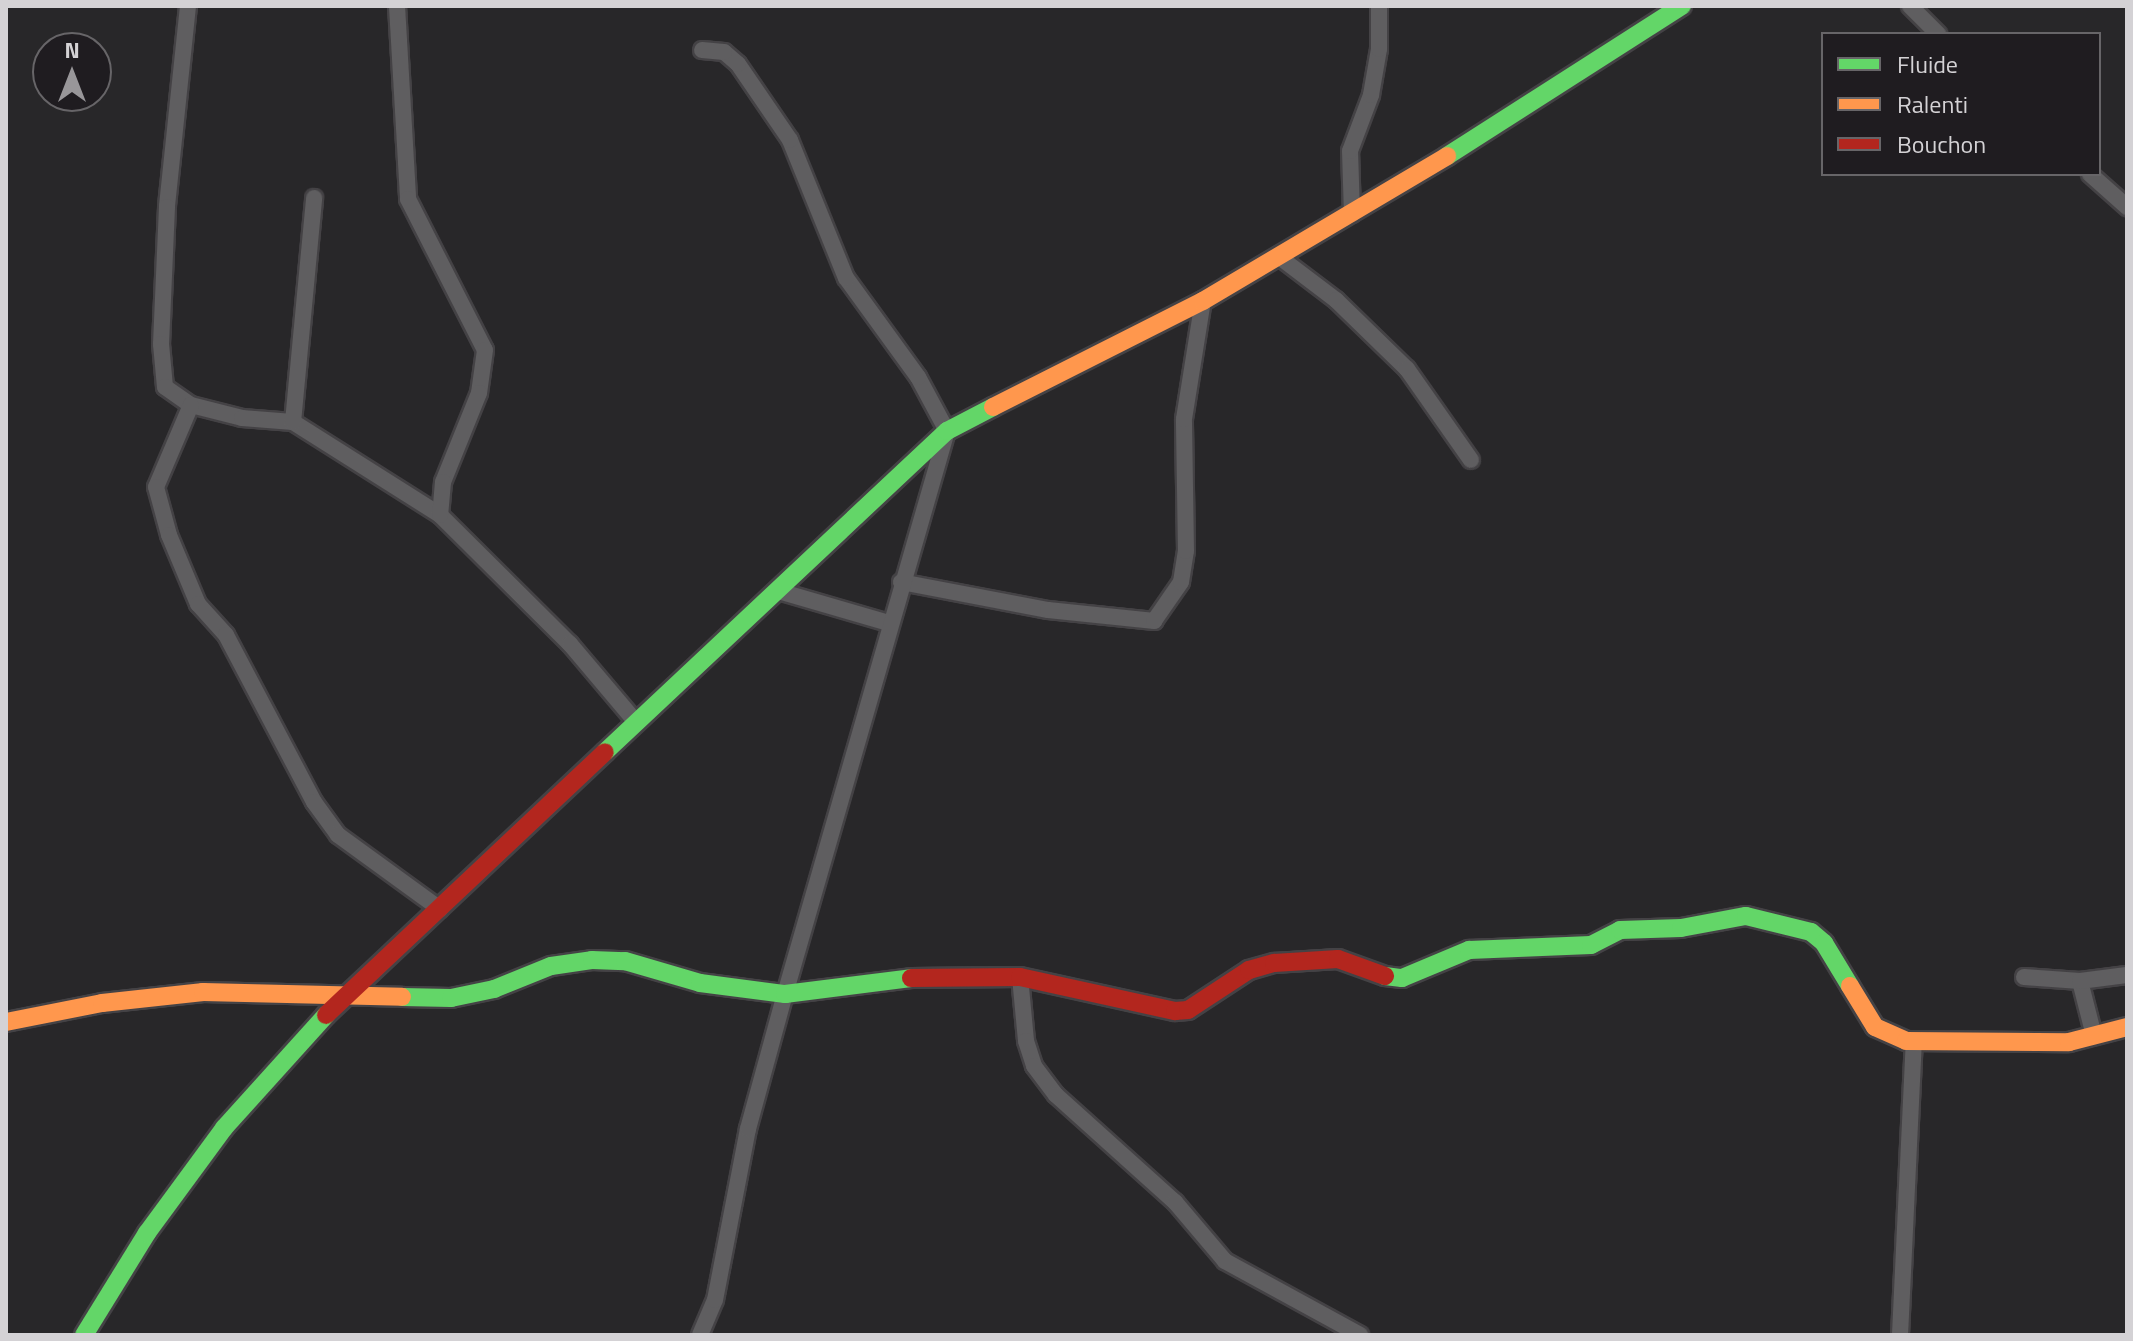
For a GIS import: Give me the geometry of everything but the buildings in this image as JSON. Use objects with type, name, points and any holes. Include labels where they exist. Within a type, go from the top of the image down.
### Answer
[{"type":"street","points":[[188,6],[167,207],[161,344],[165,387],[191,405],[242,418],[293,422],[440,515],[570,644],[636,722]]},
{"type":"street","points":[[397,6],[408,199],[485,350],[479,393],[443,482],[440,515]]},
{"type":"street","points":[[1352,214],[1350,151],[1371,95],[1379,49],[1379,6]]},
{"type":"street","points":[[84,1335],[147,1233],[264,1077],[636,722],[782,592],[947,431],[1203,301],[1352,214],[1682,6]]},
{"type":"street","points":[[1910,6],[1936,32]]},
{"type":"street","points":[[700,1335],[718,1288],[748,1129],[889,623],[947,431],[918,377],[846,278],[790,140],[738,64],[724,52],[702,50]]},
{"type":"street","points":[[2092,176],[2127,207]]},
{"type":"street","points":[[293,422],[314,198]]},
{"type":"street","points":[[1278,256],[1336,300],[1407,369],[1471,460]]},
{"type":"street","points":[[901,582],[1048,610],[1154,621],[1181,582],[1186,551],[1184,419],[1203,301]]},
{"type":"street","points":[[191,405],[156,487],[169,535],[198,604],[226,635],[314,802],[338,835],[440,909]]},
{"type":"street","points":[[782,592],[889,623]]},
{"type":"street","points":[[6,1022],[102,1003],[203,992],[451,998],[494,989],[551,966],[592,960],[625,961],[700,983],[785,994],[910,978],[1020,977],[1175,1011],[1188,1010],[1249,970],[1274,963],[1338,959],[1379,975],[1402,978],[1469,950],[1591,945],[1620,930],[1770,918],[1811,932],[1824,943],[1875,1027],[1914,1042],[2069,1042],[2127,1027]]},
{"type":"street","points":[[2024,977],[2080,981],[2127,975]]},
{"type":"street","points":[[1020,977],[1021,1017],[1030,1054],[1056,1095],[1175,1202],[1225,1261],[1360,1335]]},
{"type":"street","points":[[2080,981],[2094,1036]]},
{"type":"street","points":[[1900,1335],[1914,1042]]},
{"type":"traffic: fast","points":[[1447,156],[1682,6]]},
{"type":"traffic: fast","points":[[605,752],[947,431],[993,407]]},
{"type":"traffic: fast","points":[[1385,976],[1402,978],[1469,950],[1591,945],[1620,930],[1681,928],[1746,916],[1811,932],[1824,943],[1850,986]]},
{"type":"traffic: fast","points":[[402,997],[451,998],[494,989],[551,966],[592,960],[625,961],[700,983],[785,994],[911,978]]},
{"type":"traffic: fast","points":[[84,1335],[147,1233],[224,1128],[326,1015]]},
{"type":"traffic: slow","points":[[993,407],[1203,301],[1447,156]]},
{"type":"traffic: slow","points":[[1850,986],[1875,1027],[1906,1041],[2069,1042],[2127,1027]]},
{"type":"traffic: slow","points":[[6,1022],[102,1003],[203,992],[402,997]]},
{"type":"traffic: jam","points":[[326,1015],[605,752]]},
{"type":"traffic: jam","points":[[911,978],[1020,977],[1175,1011],[1188,1010],[1249,970],[1274,963],[1338,959],[1385,976]]}]
